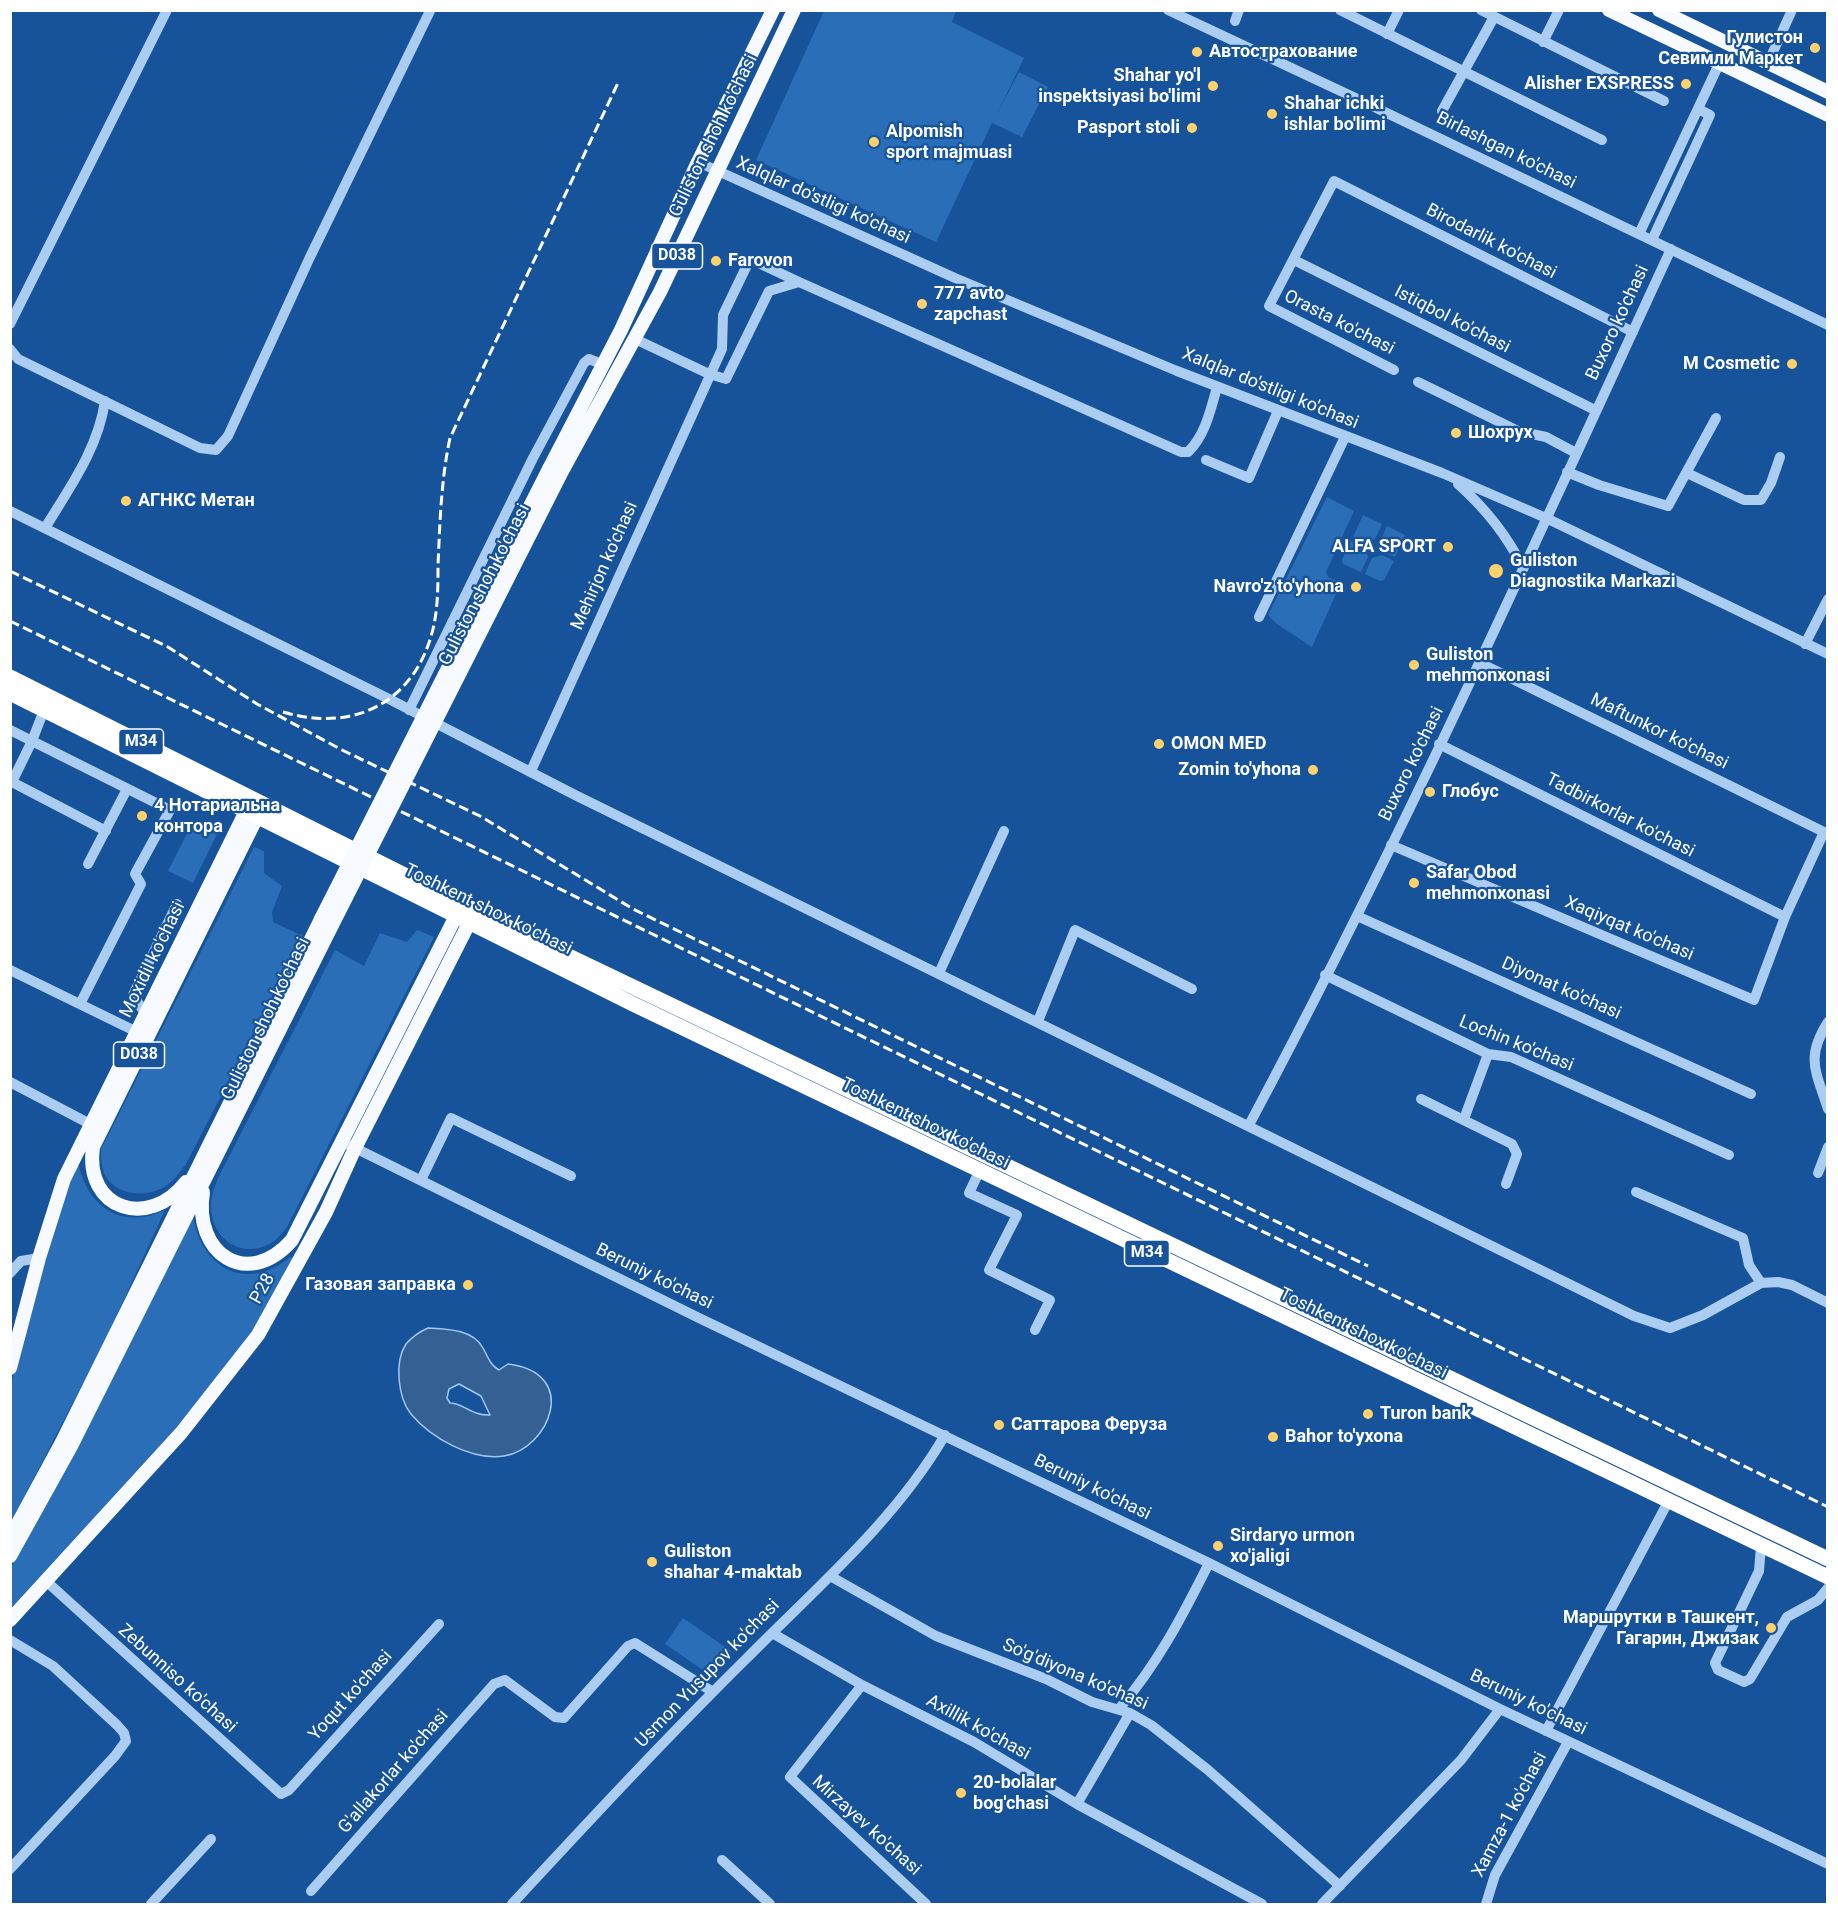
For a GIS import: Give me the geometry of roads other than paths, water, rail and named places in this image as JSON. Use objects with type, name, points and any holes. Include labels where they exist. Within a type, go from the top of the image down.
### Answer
[{"type":"highway","name":"Toshkent shox ko'chasi","points":[[10,677],[21,693],[44,710],[684,1010],[1827,1559]]},
{"type":"highway","name":"Toshkent shox ko'chasi","points":[[21,693],[255,808],[463,920],[979,1172],[1827,1577]]},
{"type":"highway","points":[[678,1025],[684,1010]]},
{"type":"main road","name":"Guliston shoh ko'chasi","points":[[10,1557],[70,1446],[202,1172],[555,472],[698,162],[773,10]]},
{"type":"main road","name":"Guliston shoh ko'chasi","points":[[555,472],[635,339],[794,10]]},
{"type":"main road","points":[[1609,10],[1827,116]]},
{"type":"main road","points":[[1659,10],[1827,92]]},
{"type":"main road","name":"Guliston shoh ko'chasi","points":[[202,1172],[165,1202],[148,1210],[128,1208],[110,1199],[97,1188],[91,1161],[99,1134],[255,808]]},
{"type":"main road","name":"Moxidil ko'chasi","points":[[90,1124],[174,956],[255,808]]},
{"type":"main road","name":"Guliston shoh ko'chasi","points":[[202,1172],[201,1210],[210,1243],[229,1260],[240,1264],[254,1264],[276,1256],[292,1240],[342,1141],[463,920]]},
{"type":"main road","name":"Р28","points":[[10,1620],[181,1432],[258,1335],[326,1212],[463,920]]},
{"type":"main road","name":"D038","points":[[10,1368],[39,1258],[64,1179],[90,1124]]},
{"type":"main road","name":"Guliston shoh ko'chasi","points":[[10,1538],[202,1172]]},
{"type":"street","points":[[10,324],[167,10]]},
{"type":"street","name":"Birlashgan ko'chasi","points":[[1168,10],[1827,325]]},
{"type":"street","points":[[1340,10],[1602,140]]},
{"type":"street","points":[[1388,34],[1399,10]]},
{"type":"street","points":[[1481,10],[1664,101]]},
{"type":"street","points":[[1543,42],[1558,10]]},
{"type":"street","points":[[1768,63],[1792,10]]},
{"type":"street","points":[[10,349],[18,359],[200,448],[216,450],[228,436],[310,257],[429,11]]},
{"type":"street","points":[[1442,111],[1494,17]]},
{"type":"street","points":[[1639,234],[1719,64]]},
{"type":"street","points":[[1652,240],[1710,115],[1698,109]]},
{"type":"street","name":"Xalqlar do'stligi ko'chasi","points":[[698,162],[955,278],[1217,387],[1451,477],[1546,518],[1827,654]]},
{"type":"street","name":"Birodarlik ko'chasi","points":[[1294,260],[1334,181],[1633,332]]},
{"type":"street","name":"Buxoro ko'chasi","points":[[1249,1125],[1357,916],[1480,663],[1671,249]]},
{"type":"street","name":"Mehirjon ko'chasi","points":[[531,771],[722,349],[723,315],[750,259],[799,282]]},
{"type":"street","name":"Orasta ko'chasi","points":[[1294,260],[1269,306],[1394,370]]},
{"type":"street","name":"Istiqbol ko'chasi","points":[[1294,260],[1595,410]]},
{"type":"street","points":[[635,339],[709,374],[726,379],[770,291],[799,282],[1181,452],[1188,452],[1195,446],[1209,416],[1217,387]]},
{"type":"street","points":[[409,710],[532,458],[579,372],[589,359],[599,363],[600,372]]},
{"type":"street","points":[[1418,382],[1518,431],[1546,437],[1576,453]]},
{"type":"street","points":[[45,528],[91,452],[101,425],[105,401]]},
{"type":"street","points":[[1206,460],[1249,478],[1278,411]]},
{"type":"street","points":[[1567,471],[1599,485],[1668,506],[1716,418]]},
{"type":"street","points":[[1259,617],[1345,437]]},
{"type":"street","points":[[1687,473],[1744,500],[1761,500],[1771,483],[1780,457]]},
{"type":"street","points":[[1451,477],[1478,502],[1501,530],[1523,568]]},
{"type":"street","points":[[10,511],[531,771],[574,795],[1634,1316],[1670,1328],[1703,1315],[1761,1283],[1778,1282],[1792,1285],[1827,1303]]},
{"type":"street","points":[[1805,644],[1827,599]]},
{"type":"street","name":"Maftunkor ko'chasi","points":[[1480,663],[1824,832],[1785,917]]},
{"type":"street","points":[[44,710],[32,741],[11,782],[106,831]]},
{"type":"street","points":[[10,730],[170,810],[135,874],[141,884],[80,1004]]},
{"type":"street","name":"Tadbirkorlar ko'chasi","points":[[1439,744],[1785,917]]},
{"type":"street","points":[[88,864],[127,789]]},
{"type":"street","points":[[939,973],[1004,831]]},
{"type":"street","name":"Xaqiyqat ko'chasi","points":[[1391,845],[1754,1000],[1785,917]]},
{"type":"street","points":[[146,1015],[133,995],[177,904]]},
{"type":"street","name":"Diyonat ko'chasi","points":[[1357,916],[1751,1094]]},
{"type":"street","points":[[1038,1022],[1075,930],[1192,989]]},
{"type":"street","points":[[155,950],[174,956]]},
{"type":"street","points":[[10,970],[137,1032]]},
{"type":"street","name":"Lochin ko'chasi","points":[[1325,975],[1488,1054],[1512,1057],[1729,1155]]},
{"type":"street","points":[[1827,1022],[1815,1045],[1813,1059],[1827,1109]]},
{"type":"street","points":[[1464,1119],[1488,1054]]},
{"type":"street","points":[[10,1082],[90,1124]]},
{"type":"street","points":[[1421,1099],[1512,1144],[1517,1154],[1506,1184]]},
{"type":"street","points":[[421,1180],[451,1118],[571,1176]]},
{"type":"street","name":"Beruniy ko'chasi","points":[[342,1141],[699,1318],[1209,1563],[1500,1709],[1827,1864]]},
{"type":"street","points":[[1818,1173],[1827,1147]]},
{"type":"street","points":[[979,1172],[969,1193],[1017,1215],[989,1270],[1050,1300],[1035,1330]]},
{"type":"street","points":[[1636,1191],[1743,1238],[1749,1265],[1761,1283]]},
{"type":"street","points":[[10,1273],[21,1261],[39,1258]]},
{"type":"street","name":"Usmon Yusupov ko'chasi","points":[[512,1905],[713,1692],[830,1576],[922,1473],[945,1435]]},
{"type":"street","points":[[1546,1731],[1668,1502]]},
{"type":"street","points":[[1761,1546],[1759,1571],[1715,1663],[1718,1670],[1744,1682],[1750,1679],[1787,1617],[1818,1600],[1827,1588]]},
{"type":"street","points":[[1077,1804],[1125,1711],[1178,1626],[1209,1563]]},
{"type":"street","name":"So'g'diyona ko'chasi","points":[[830,1576],[936,1636],[1046,1679],[1092,1702],[1125,1711],[1151,1725],[1208,1770],[1340,1886]]},
{"type":"street","name":"Zebunniso ko'chasi","points":[[46,1581],[278,1791],[286,1793],[289,1790]]},
{"type":"street","name":"Yoqut ko'chasi","points":[[289,1790],[439,1624]]},
{"type":"street","name":"Axillik ko'chasi","points":[[772,1633],[862,1685],[974,1742],[1077,1804],[1262,1905]]},
{"type":"street","points":[[10,1640],[53,1666],[117,1725],[124,1733],[126,1742],[10,1869]]},
{"type":"street","name":"G'allakorlar ko'chasi","points":[[311,1891],[494,1684],[505,1680],[555,1717],[564,1718],[628,1646],[634,1643],[713,1692]]},
{"type":"street","name":"Mirzayev ko'chasi","points":[[862,1685],[793,1772],[792,1781],[926,1905]]},
{"type":"street","points":[[1322,1905],[1461,1760],[1500,1709]]},
{"type":"street","name":"Xamza-1 ko'chasi","points":[[1486,1905],[1495,1875],[1568,1742]]},
{"type":"street","points":[[151,1905],[211,1839]]},
{"type":"street","points":[[722,1860],[770,1905]]},
{"type":"railway","points":[[283,712],[309,717],[333,718],[356,714],[378,706],[396,693],[412,676],[424,655],[436,613],[441,501],[450,438],[618,83]]},
{"type":"railway","points":[[10,571],[168,647],[257,704],[342,750],[480,816],[633,909],[1368,1266]]},
{"type":"railway","points":[[10,621],[1828,1507]]},
{"type":"place","name":"Гулистон Севимли Маркет","points":[[1815,48]]},
{"type":"place","name":"Автострахование","points":[[1197,52]]},
{"type":"place","name":"Alisher EXSPRESS","points":[[1686,84]]},
{"type":"place","name":"Shahar yo'l inspektsiyasi bo'limi","points":[[1213,86]]},
{"type":"place","name":"Shahar ichki ishlar bo'limi","points":[[1272,114]]},
{"type":"place","name":"Pasport stoli","points":[[1192,128]]},
{"type":"place","name":"Alpomish sport majmuasi","points":[[874,142]]},
{"type":"place","name":"Farovon","points":[[716,261]]},
{"type":"place","name":"777 avto zapchast","points":[[922,304]]},
{"type":"place","name":"M Cosmetic","points":[[1792,364]]},
{"type":"place","name":"Шохрух","points":[[1456,433]]},
{"type":"place","name":"АГНКС Метан","points":[[126,501]]},
{"type":"place","name":"ALFA SPORT","points":[[1448,547]]},
{"type":"place","name":"Guliston Diagnostika Markazi","points":[[1496,571]]},
{"type":"place","name":"Navro'z to'yhona","points":[[1356,587]]},
{"type":"place","name":"Guliston mehmonxonasi","points":[[1414,665]]},
{"type":"place","name":"OMON MED","points":[[1159,744]]},
{"type":"place","name":"Zomin to'yhona","points":[[1313,770]]},
{"type":"place","name":"Глобус","points":[[1430,792]]},
{"type":"place","name":"4 Нотариальна контора","points":[[142,816]]},
{"type":"place","name":"Safar Obod mehmonxonasi","points":[[1414,883]]},
{"type":"place","name":"Газовая заправка","points":[[468,1285]]},
{"type":"place","name":"Turon bank","points":[[1368,1414]]},
{"type":"place","name":"Саттарова Феруза","points":[[999,1425]]},
{"type":"place","name":"Bahor to'yxona","points":[[1273,1437]]},
{"type":"place","name":"Sirdaryo urmon xo'jaligi","points":[[1218,1546]]},
{"type":"place","name":"Guliston shahar 4-maktab","points":[[652,1562]]},
{"type":"place","name":"Маршрутки в Ташкент, Гагарин, Джизак","points":[[1771,1628]]},
{"type":"place","name":"20-bolalar bog'chasi","points":[[961,1793]]}]
